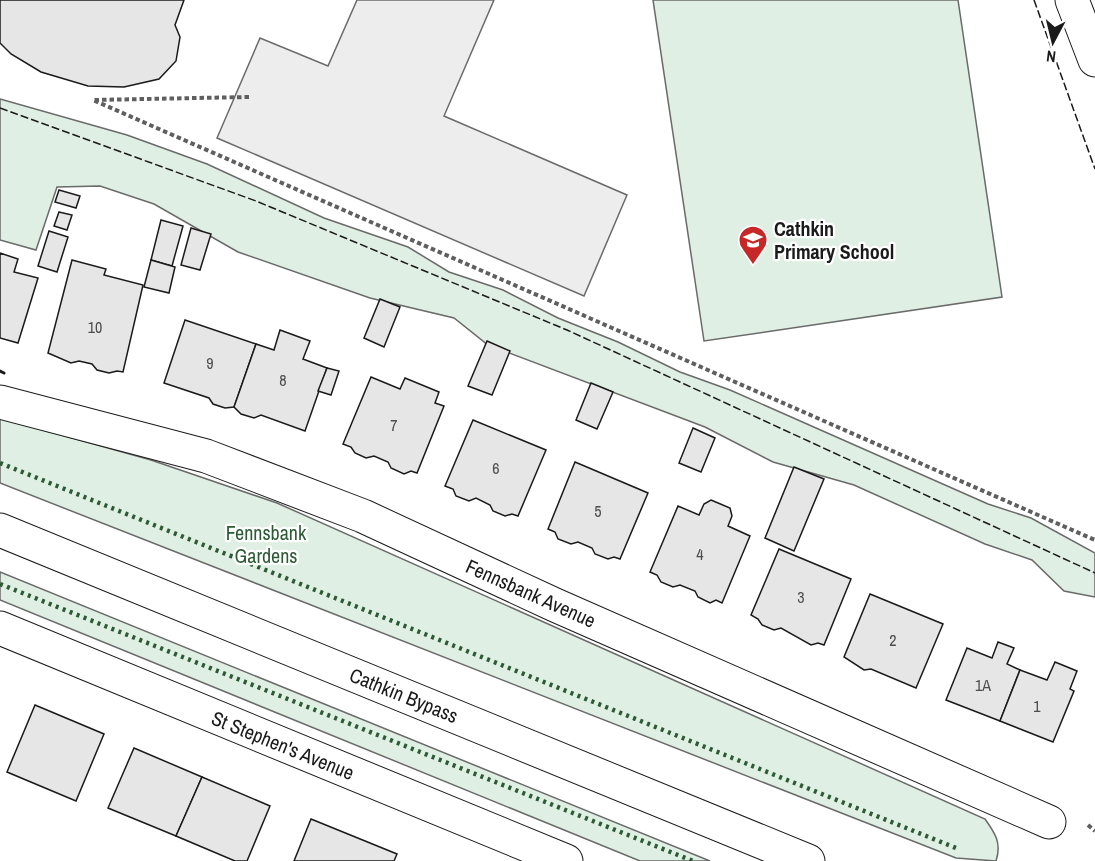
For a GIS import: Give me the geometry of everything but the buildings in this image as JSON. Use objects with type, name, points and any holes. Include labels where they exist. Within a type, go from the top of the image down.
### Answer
[{"type":"street","points":[[1072,0],[1095,60]]},
{"type":"street","name":"Fennsbank Avenue","points":[[0,402],[206,456],[363,516],[555,605],[1049,822]]},
{"type":"street","name":"Cathkin Bypass","points":[[0,530],[808,861]]},
{"type":"street","name":"St Stephen's Avenue","points":[[0,628],[566,861]]},
{"type":"path","points":[[249,97],[93,100],[1095,540]]},
{"type":"green space","points":[[653,0],[958,0],[1002,297],[704,341]]},
{"type":"green space","points":[[0,99],[127,135],[207,164],[324,218],[408,247],[449,272],[503,290],[558,318],[618,342],[680,372],[730,390],[988,504],[1031,518],[1095,553],[1095,597],[1064,591],[1032,560],[985,544],[854,485],[773,462],[705,427],[488,345],[454,318],[370,298],[238,252],[154,204],[100,186],[57,187],[36,250],[0,240]]},
{"type":"green space","name":"Fennsbank Gardens","points":[[0,418],[151,460],[277,503],[985,819],[998,843],[996,861],[956,858],[0,483]]},
{"type":"green space","points":[[0,572],[710,861],[640,861],[0,600]]},
{"type":"shaded area","points":[[357,0],[494,0],[444,116],[627,195],[584,296],[217,138],[260,38],[328,66]]},
{"type":"hedge","points":[[0,463],[956,848]]},
{"type":"hedge","points":[[0,584],[693,861]]},
{"type":"fence","points":[[1034,0],[1095,169]]},
{"type":"fence","points":[[0,108],[256,201],[567,330],[1095,573]]},
{"type":"wall","points":[[0,371],[4,373]]},
{"type":"place","name":"Cathkin Primary School","points":[[753,266]]}]
